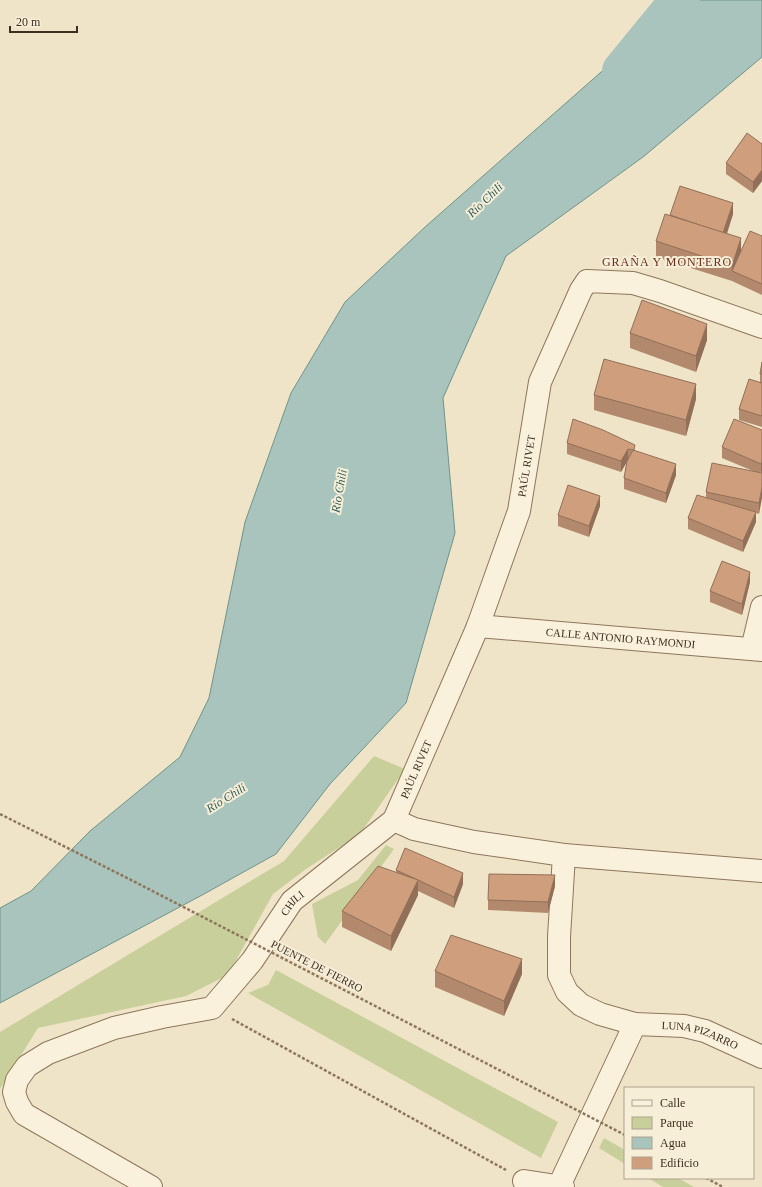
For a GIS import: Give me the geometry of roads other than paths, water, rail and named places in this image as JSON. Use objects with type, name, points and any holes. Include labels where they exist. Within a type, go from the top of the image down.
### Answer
[{"type":"street","name":"PAÚL RIVET","points":[[394,820],[478,626],[519,511],[540,382],[581,290],[587,282],[632,283],[660,291],[762,327]]},
{"type":"street","points":[[757,650],[762,607]]},
{"type":"street","name":"CALLE ANTONIO RAYMONDI","points":[[478,626],[757,650]]},
{"type":"street","points":[[394,820],[414,829],[474,842],[564,855],[762,871]]},
{"type":"street","name":"CHILI","points":[[151,1187],[24,1114],[17,1102],[14,1092],[17,1080],[27,1066],[48,1053],[114,1028],[212,1008],[252,961],[292,901],[394,820]]},
{"type":"street","name":"LUNA PIZARRO","points":[[564,855],[559,937],[559,975],[567,992],[581,1005],[600,1014],[635,1024],[684,1026],[733,1043],[762,1057]]},
{"type":"street","points":[[524,1181],[561,1186],[635,1024]]},
{"type":"water","points":[[698,0],[762,0],[762,57],[643,157],[506,256],[443,398],[455,533],[406,703],[330,784],[276,854],[0,1003],[0,908],[31,891],[90,831],[180,757],[209,698],[245,522],[291,393],[345,302],[425,227],[625,51]]},
{"type":"waterway","name":"Río Chili","points":[[622,71],[680,0]]},
{"type":"district","name":"GRAÑA Y MONTERO","points":[[667,262]]}]
